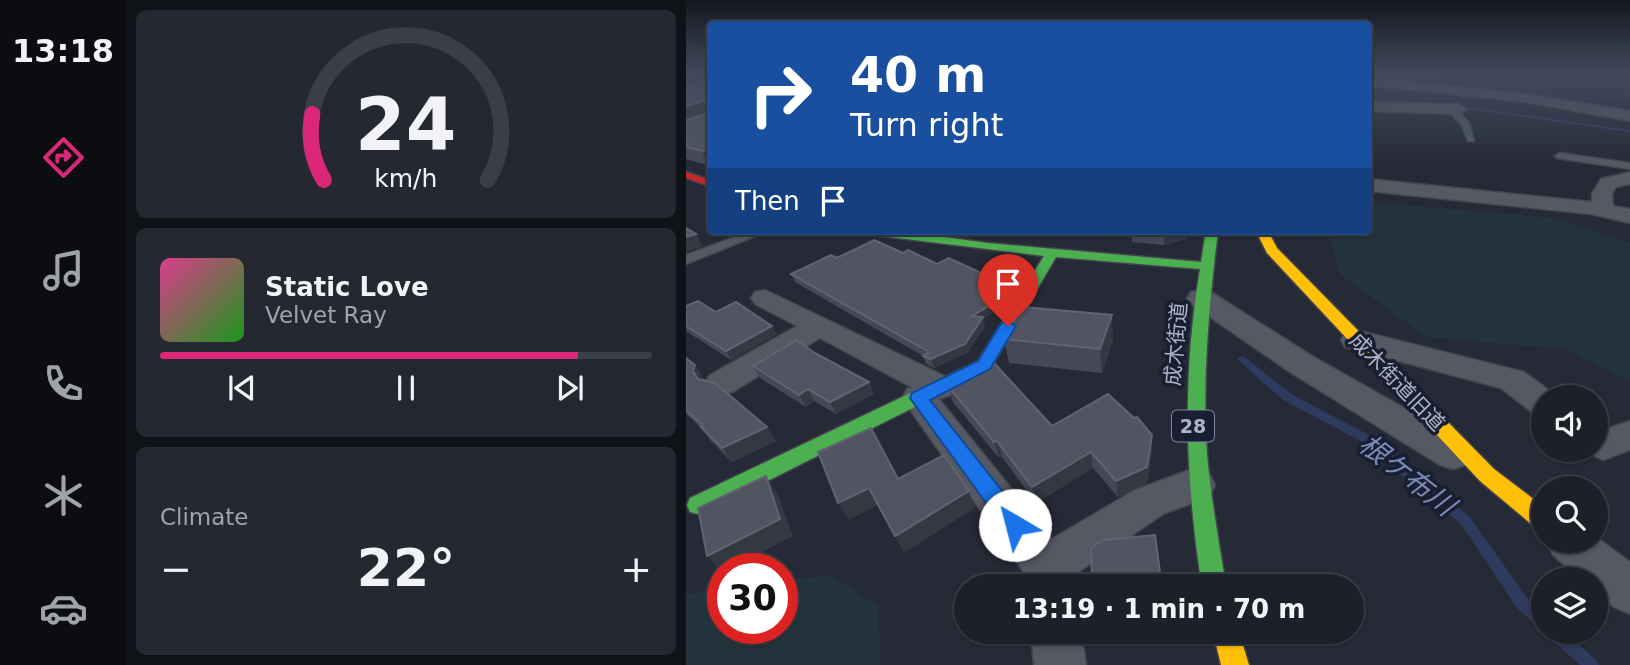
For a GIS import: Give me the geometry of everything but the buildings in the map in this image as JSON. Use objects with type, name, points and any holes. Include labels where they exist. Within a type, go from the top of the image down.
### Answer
[{"type":"street","points":[[1573,105],[1630,116]]},
{"type":"street","points":[[1372,106],[1477,111]]},
{"type":"street","points":[[686,175],[707,182]]},
{"type":"street","points":[[1603,211],[1602,194],[1608,183],[1630,178]]},
{"type":"street","points":[[1372,185],[1630,215]]},
{"type":"street","points":[[897,235],[939,242],[1052,253],[1206,265]]},
{"type":"street","name":"成木街道","points":[[1211,235],[1200,298],[1192,378],[1195,485],[1212,574]]},
{"type":"street","name":"成木街道旧道","points":[[1264,235],[1272,250],[1356,340],[1487,475],[1531,511]]},
{"type":"street","points":[[698,505],[984,365],[1052,253]]},
{"type":"street","points":[[765,298],[929,392],[1046,574]]},
{"type":"street","points":[[1200,298],[1301,364],[1487,475]]},
{"type":"street","points":[[722,383],[818,327]]},
{"type":"street","points":[[1356,340],[1512,380],[1531,394]]},
{"type":"street","points":[[1608,443],[1630,435]]},
{"type":"street","points":[[1052,574],[1149,502],[1195,485]]},
{"type":"street","points":[[1583,553],[1630,591]]},
{"type":"street","points":[[1057,644],[1060,665]]},
{"type":"street","points":[[1229,644],[1235,665]]},
{"type":"lane","points":[[1452,109],[1465,123],[1471,139]]},
{"type":"lane","points":[[1560,156],[1630,166]]},
{"type":"lane","points":[[686,261],[752,235]]},
{"type":"shaded area","points":[[1372,202],[1554,218],[1630,243],[1630,381],[1566,349],[1427,337],[1338,273],[1330,235],[1372,235]]},
{"type":"shaded area","points":[[829,575],[879,606],[880,665],[686,665],[686,594],[707,591],[707,644],[798,644],[798,579]]},
{"type":"waterway","points":[[1455,106],[1630,131]]},
{"type":"waterway","name":"根ケ布川","points":[[1242,359],[1287,397],[1363,437],[1465,520],[1522,603],[1531,611]]},
{"type":"waterway","name":"根ケ布川","points":[[1567,644],[1591,665]]},
{"type":"traffic: fast","points":[[902,235],[988,247],[1206,266]]},
{"type":"traffic: fast","points":[[1211,235],[1200,321],[1196,409],[1200,496],[1212,574]]},
{"type":"traffic: fast","points":[[698,505],[984,365],[1052,253]]},
{"type":"traffic: slow","points":[[1264,235],[1272,250],[1487,475],[1531,511]]},
{"type":"traffic: slow","points":[[1229,644],[1235,665]]},
{"type":"traffic: jam","points":[[686,175],[707,182]]},
{"type":"route","points":[[1008,326],[984,365],[919,398],[1015,525]]}]
